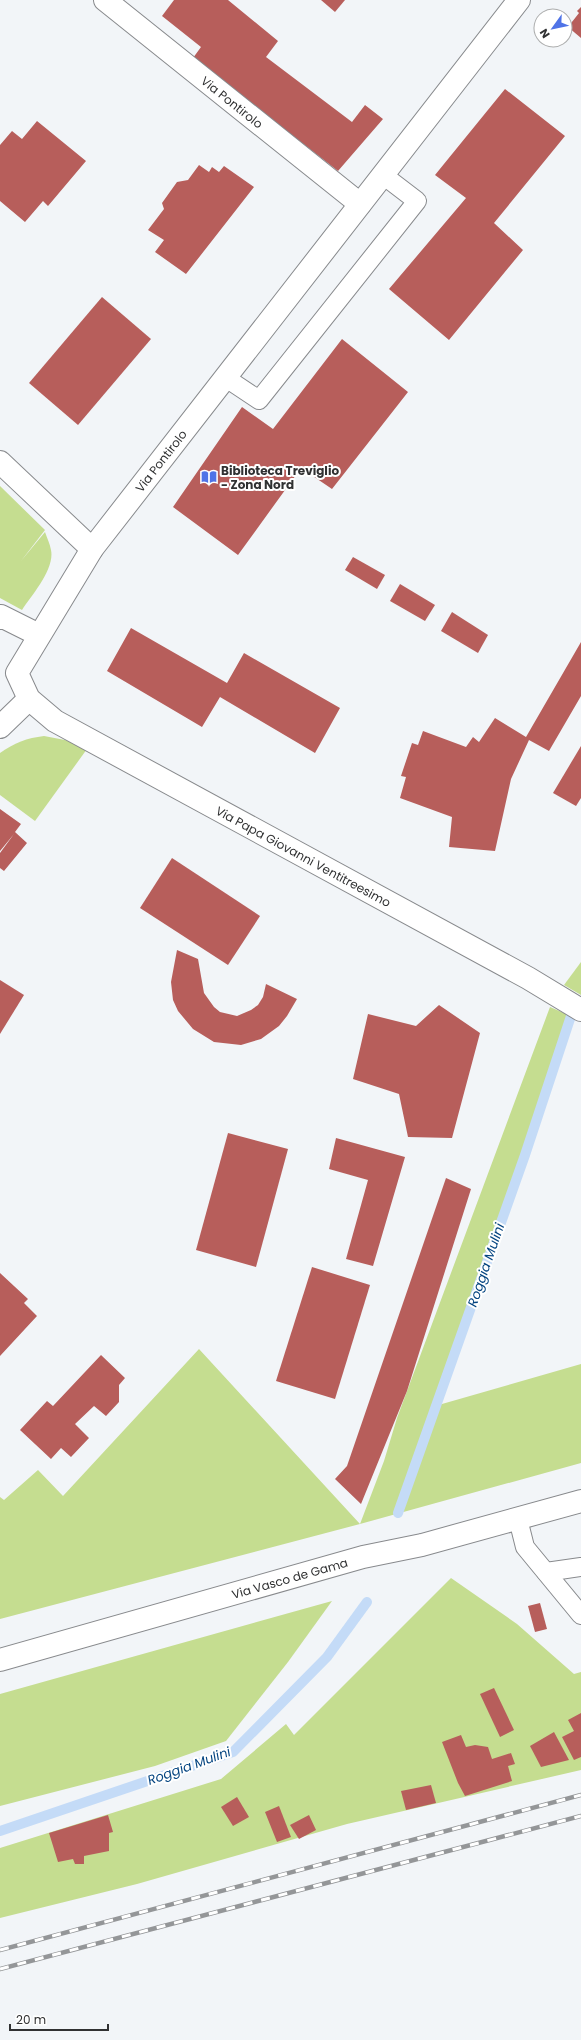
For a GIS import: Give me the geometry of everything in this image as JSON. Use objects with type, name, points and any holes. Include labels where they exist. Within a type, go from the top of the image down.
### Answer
[{"type":"street","name":"Via Pontirolo","points":[[105,0],[360,204]]},
{"type":"street","name":"Via Pontirolo","points":[[29,699],[17,673],[92,550],[519,0]]},
{"type":"street","points":[[0,462],[92,550]]},
{"type":"street","points":[[0,618],[1,616],[39,635]]},
{"type":"street","points":[[0,727],[29,699]]},
{"type":"street","name":"Via Papa Giovanni Ventitreesimo","points":[[29,699],[55,721],[521,974],[581,1010]]},
{"type":"street","name":"Via Vasco de Gama","points":[[0,1660],[364,1557],[422,1545],[581,1501]]},
{"type":"lane","points":[[226,378],[259,400],[417,201],[383,175]]},
{"type":"lane","points":[[518,1518],[525,1547],[581,1615]]},
{"type":"lane","points":[[546,1572],[581,1567]]},
{"type":"green space","points":[[0,486],[45,530],[21,561],[45,532],[51,550],[50,565],[42,582],[22,610],[0,598]]},
{"type":"green space","points":[[44,736],[65,740],[87,749],[35,821],[0,795],[0,753],[10,746],[32,738]]},
{"type":"green space","points":[[581,962],[581,995],[564,985]]},
{"type":"green space","points":[[550,1007],[571,1016],[522,1162],[435,1406],[581,1364],[581,1463],[360,1524],[384,1461],[397,1418]]},
{"type":"green space","points":[[199,1349],[360,1524],[0,1619],[0,1497],[4,1500],[38,1470],[63,1496]]},
{"type":"green space","points":[[451,1578],[517,1624],[574,1674],[581,1672],[581,1770],[347,1824],[137,1884],[0,1918],[0,1848],[221,1779],[286,1724],[294,1735]]},
{"type":"green space","points":[[332,1601],[288,1662],[226,1741],[155,1766],[0,1806],[0,1694]]},
{"type":"building","points":[[174,0],[228,0],[278,41],[266,57],[352,122],[365,105],[383,119],[338,171],[193,58],[201,47],[162,16]]},
{"type":"building","points":[[321,0],[345,0],[335,12]]},
{"type":"building","points":[[581,7],[581,38],[573,31],[573,21],[579,13],[577,11]]},
{"type":"building","points":[[505,89],[565,136],[494,223],[523,250],[449,340],[389,289],[466,198],[435,175]]},
{"type":"building","points":[[37,121],[86,161],[48,206],[43,201],[25,222],[0,201],[0,145],[12,131],[22,139]]},
{"type":"building","points":[[199,165],[209,172],[212,167],[219,172],[224,166],[254,187],[186,274],[155,252],[164,240],[148,230],[164,209],[162,203],[177,182],[188,180]]},
{"type":"building","points":[[102,297],[151,339],[78,425],[29,383]]},
{"type":"building","points":[[342,339],[408,392],[332,489],[301,468],[238,555],[173,507],[242,407],[273,429]]},
{"type":"building","points":[[353,557],[385,575],[377,589],[345,570]]},
{"type":"building","points":[[400,584],[435,605],[425,621],[390,601]]},
{"type":"building","points":[[452,612],[488,635],[478,653],[441,631]]},
{"type":"building","points":[[131,628],[227,683],[244,653],[340,708],[315,753],[220,697],[202,727],[107,671]]},
{"type":"building","points":[[581,642],[581,696],[549,751],[529,740],[511,779],[495,851],[449,847],[452,817],[400,798],[406,777],[401,776],[412,743],[418,745],[423,731],[466,747],[473,737],[479,742],[495,718],[526,737]]},
{"type":"building","points":[[581,746],[581,798],[576,806],[553,793]]},
{"type":"building","points":[[0,809],[21,824],[15,832],[27,843],[4,871],[0,868],[0,853],[14,834],[0,851]]},
{"type":"building","points":[[172,858],[260,916],[228,965],[140,908]]},
{"type":"building","points":[[177,950],[198,959],[204,993],[214,1007],[220,1012],[237,1016],[251,1010],[258,1005],[263,997],[266,984],[297,999],[279,1026],[261,1039],[241,1045],[214,1042],[193,1029],[178,1011],[173,1000],[171,982]]},
{"type":"building","points":[[0,980],[24,995],[0,1034]]},
{"type":"building","points":[[439,1005],[480,1033],[452,1138],[408,1137],[399,1094],[353,1079],[368,1014],[416,1026]]},
{"type":"building","points":[[228,1133],[288,1149],[256,1267],[196,1250]]},
{"type":"building","points":[[336,1138],[405,1157],[373,1266],[346,1259],[368,1180],[329,1169]]},
{"type":"building","points":[[446,1178],[471,1189],[407,1391],[361,1504],[335,1479],[347,1466]]},
{"type":"building","points":[[312,1267],[370,1285],[335,1399],[276,1381]]},
{"type":"building","points":[[0,1273],[28,1299],[24,1303],[37,1316],[0,1356]]},
{"type":"building","points":[[101,1355],[125,1378],[119,1385],[119,1402],[106,1416],[94,1406],[75,1424],[89,1438],[71,1457],[61,1448],[51,1459],[20,1430],[47,1401],[53,1406]]},
{"type":"building","points":[[540,1603],[547,1629],[535,1632],[528,1606]]},
{"type":"building","points":[[494,1688],[514,1730],[500,1737],[480,1694]]},
{"type":"building","points":[[581,1713],[581,1757],[574,1760],[562,1737],[574,1731],[568,1720]]},
{"type":"building","points":[[554,1732],[569,1760],[541,1767],[530,1746]]},
{"type":"building","points":[[461,1735],[466,1747],[475,1745],[488,1747],[492,1759],[511,1753],[515,1764],[508,1766],[512,1781],[465,1796],[458,1783],[442,1742]]},
{"type":"building","points":[[431,1785],[436,1803],[406,1810],[401,1791]]},
{"type":"building","points":[[237,1797],[249,1817],[233,1826],[221,1807]]},
{"type":"building","points":[[279,1806],[291,1837],[277,1842],[265,1812]]},
{"type":"building","points":[[108,1815],[113,1832],[109,1833],[109,1851],[84,1856],[84,1864],[75,1864],[73,1859],[58,1862],[49,1833]]},
{"type":"building","points":[[309,1815],[316,1830],[299,1839],[290,1825]]},
{"type":"waterway","name":"Roggia Mulini","points":[[398,1513],[525,1155],[571,1016]]},
{"type":"waterway","name":"Roggia Mulini","points":[[0,1831],[233,1752],[327,1657],[367,1602]]},
{"type":"railway","points":[[0,1950],[581,1795]]},
{"type":"railway","points":[[0,1969],[581,1816]]},
{"type":"place","name":"Biblioteca Treviglio - Zona Nord","points":[[209,477]]}]
